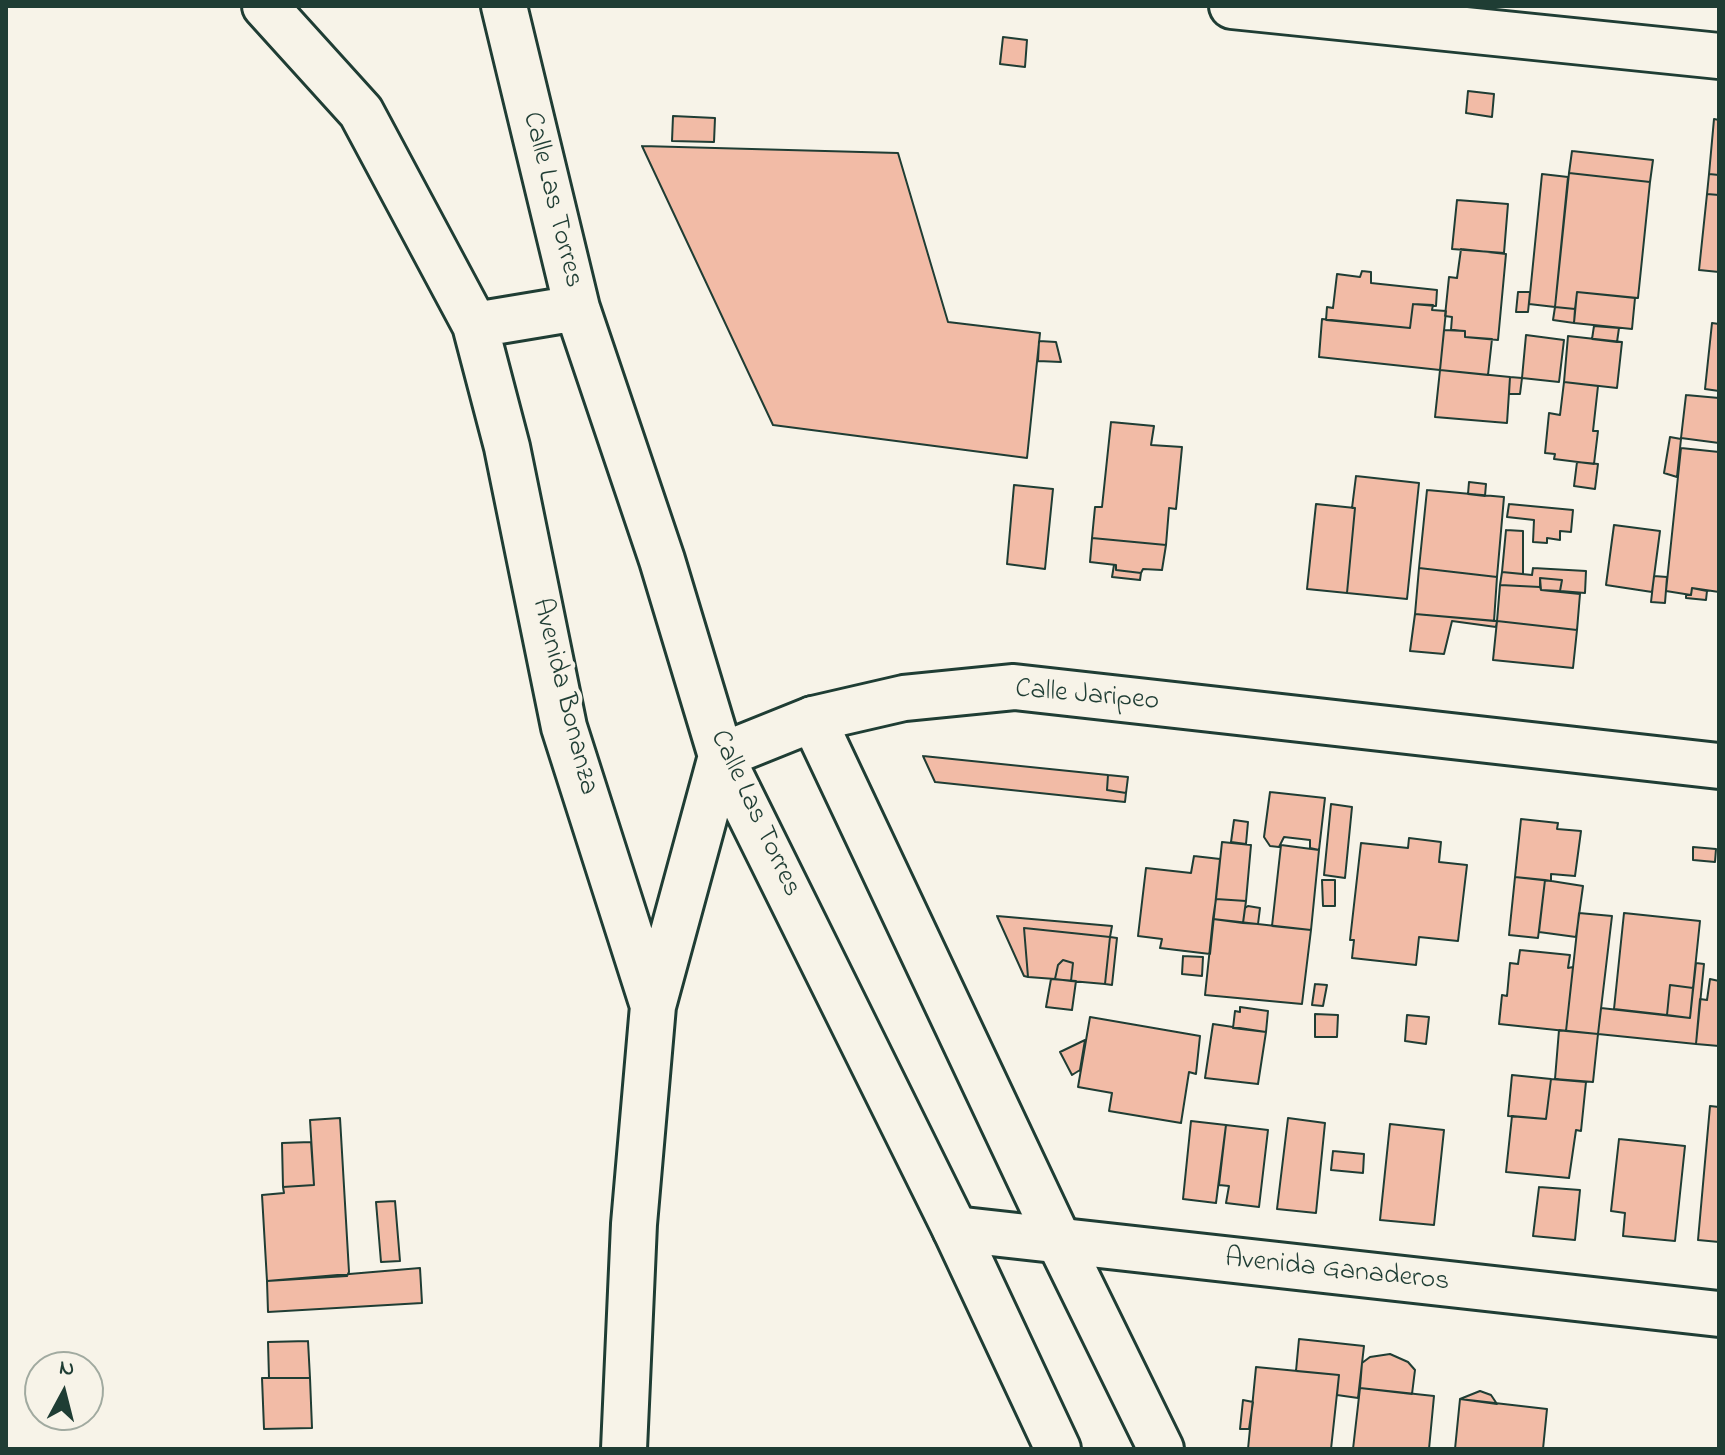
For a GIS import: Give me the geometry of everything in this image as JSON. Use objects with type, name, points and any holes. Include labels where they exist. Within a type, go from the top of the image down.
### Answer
[{"type":"street","name":"Avenida Bonanza","points":[[265,6],[361,112],[475,325],[507,447],[564,727],[653,1006],[634,1224],[624,1449]]},
{"type":"street","name":"Calle Las Torres","points":[[504,6],[577,308],[662,560],[721,756],[955,1229],[1058,1449]]},
{"type":"street","points":[[1232,6],[1719,56]]},
{"type":"street","points":[[475,325],[577,308]]},
{"type":"street","name":"Calle Jaripeo","points":[[721,756],[813,719],[904,698],[1014,687],[1719,766]]},
{"type":"street","points":[[813,719],[1059,1241],[1161,1449]]},
{"type":"street","points":[[653,1006],[721,756]]},
{"type":"street","name":"Avenida Ganaderos","points":[[955,1229],[1719,1314]]},
{"type":"building","points":[[1003,37],[1027,40],[1025,67],[1000,64]]},
{"type":"building","points":[[1468,91],[1494,94],[1492,117],[1466,113]]},
{"type":"building","points":[[673,116],[715,118],[714,142],[672,141]]},
{"type":"building","points":[[1714,119],[1719,120],[1719,175],[1709,174]]},
{"type":"building","points":[[642,146],[898,153],[948,322],[1040,333],[1027,458],[773,425]]},
{"type":"building","points":[[1572,151],[1653,160],[1650,182],[1569,173]]},
{"type":"building","points":[[1569,173],[1650,182],[1638,298],[1577,292],[1575,309],[1555,307]]},
{"type":"building","points":[[1542,174],[1568,177],[1555,307],[1529,304]]},
{"type":"building","points":[[1709,174],[1719,175],[1719,195],[1707,194]]},
{"type":"building","points":[[1707,194],[1719,195],[1719,272],[1699,270]]},
{"type":"building","points":[[1457,200],[1508,204],[1504,253],[1452,249]]},
{"type":"building","points":[[1461,249],[1506,254],[1498,340],[1465,337],[1465,331],[1451,330],[1452,317],[1445,316],[1449,277],[1457,278]]},
{"type":"building","points":[[1362,271],[1371,272],[1371,283],[1437,290],[1436,306],[1413,304],[1410,328],[1326,320],[1327,307],[1333,308],[1337,274],[1360,277]]},
{"type":"building","points":[[1518,292],[1530,292],[1528,312],[1516,312]]},
{"type":"building","points":[[1577,292],[1635,298],[1632,329],[1574,323]]},
{"type":"building","points":[[1413,304],[1433,305],[1432,310],[1446,311],[1440,370],[1319,357],[1322,319],[1410,328]]},
{"type":"building","points":[[1555,307],[1575,309],[1574,323],[1553,320]]},
{"type":"building","points":[[1712,323],[1719,324],[1719,391],[1705,389]]},
{"type":"building","points":[[1594,326],[1619,328],[1617,342],[1592,339]]},
{"type":"building","points":[[1444,330],[1465,331],[1465,337],[1492,339],[1488,375],[1440,370]]},
{"type":"building","points":[[1526,335],[1564,340],[1559,382],[1522,378]]},
{"type":"building","points":[[1568,336],[1622,342],[1617,388],[1564,382]]},
{"type":"building","points":[[1039,341],[1056,342],[1061,362],[1038,361]]},
{"type":"building","points":[[1440,370],[1510,377],[1507,423],[1435,417]]},
{"type":"building","points":[[1510,377],[1522,378],[1520,394],[1509,394]]},
{"type":"building","points":[[1564,382],[1598,386],[1593,431],[1598,431],[1594,464],[1554,459],[1555,454],[1545,453],[1549,413],[1560,415]]},
{"type":"building","points":[[1686,395],[1719,398],[1719,443],[1681,438]]},
{"type":"building","points":[[1111,422],[1154,426],[1151,445],[1182,447],[1176,509],[1169,508],[1166,545],[1092,538],[1095,507],[1102,507]]},
{"type":"building","points":[[1670,437],[1681,439],[1677,477],[1664,473]]},
{"type":"building","points":[[1681,448],[1719,452],[1719,592],[1692,588],[1691,595],[1666,591]]},
{"type":"building","points":[[1577,462],[1598,464],[1595,489],[1574,486]]},
{"type":"building","points":[[1356,476],[1419,483],[1407,599],[1347,593]]},
{"type":"building","points":[[1469,482],[1486,484],[1485,496],[1468,494]]},
{"type":"building","points":[[1014,485],[1053,489],[1045,569],[1007,564]]},
{"type":"building","points":[[1427,490],[1504,497],[1497,577],[1419,568]]},
{"type":"building","points":[[1316,504],[1355,508],[1347,593],[1307,589]]},
{"type":"building","points":[[1509,504],[1573,510],[1571,532],[1560,531],[1560,540],[1547,538],[1547,543],[1533,542],[1534,520],[1507,517]]},
{"type":"building","points":[[1614,525],[1660,531],[1652,592],[1606,585]]},
{"type":"building","points":[[1506,530],[1523,531],[1523,574],[1502,572]]},
{"type":"building","points":[[1092,538],[1166,545],[1162,570],[1143,569],[1141,573],[1116,570],[1116,565],[1090,562]]},
{"type":"building","points":[[1114,565],[1116,570],[1141,573],[1140,580],[1112,577]]},
{"type":"building","points":[[1419,568],[1497,577],[1494,621],[1415,614]]},
{"type":"building","points":[[1533,568],[1586,571],[1585,593],[1560,591],[1562,580],[1540,578],[1540,587],[1500,585],[1502,572],[1532,575]]},
{"type":"building","points":[[1654,576],[1667,577],[1665,603],[1651,602]]},
{"type":"building","points":[[1540,578],[1562,580],[1560,591],[1541,590]]},
{"type":"building","points":[[1500,585],[1540,587],[1541,590],[1580,594],[1577,630],[1497,621]]},
{"type":"building","points":[[1692,588],[1707,591],[1706,600],[1686,598],[1686,595],[1691,595]]},
{"type":"building","points":[[1415,614],[1497,621],[1496,627],[1452,621],[1444,654],[1410,651]]},
{"type":"building","points":[[1497,621],[1577,630],[1573,668],[1493,660]]},
{"type":"building","points":[[923,756],[1108,775],[1107,790],[1126,793],[1125,802],[935,782]]},
{"type":"building","points":[[1108,775],[1128,777],[1126,793],[1107,790]]},
{"type":"building","points":[[1270,792],[1325,798],[1319,850],[1310,848],[1310,840],[1284,837],[1279,847],[1270,846],[1264,837]]},
{"type":"building","points":[[1331,804],[1352,807],[1345,878],[1324,875]]},
{"type":"building","points":[[1521,819],[1558,823],[1557,829],[1581,831],[1575,876],[1551,874],[1551,881],[1515,877]]},
{"type":"building","points":[[1234,820],[1248,822],[1246,844],[1231,842]]},
{"type":"building","points":[[1409,838],[1441,842],[1439,862],[1467,865],[1458,941],[1419,937],[1416,965],[1352,958],[1354,940],[1350,940],[1361,843],[1408,848]]},
{"type":"building","points":[[1222,842],[1251,845],[1246,901],[1216,899]]},
{"type":"building","points":[[1281,845],[1319,850],[1311,930],[1272,926]]},
{"type":"building","points":[[1693,847],[1716,849],[1715,862],[1693,860]]},
{"type":"building","points":[[1194,856],[1220,859],[1210,954],[1160,948],[1162,939],[1138,936],[1146,868],[1191,873]]},
{"type":"building","points":[[1515,877],[1545,880],[1538,938],[1509,935]]},
{"type":"building","points":[[1322,880],[1335,880],[1335,906],[1323,906]]},
{"type":"building","points":[[1545,880],[1583,886],[1576,937],[1539,932]]},
{"type":"building","points":[[1216,899],[1246,901],[1243,923],[1213,919]]},
{"type":"building","points":[[1248,906],[1260,908],[1258,924],[1243,923]]},
{"type":"building","points":[[1579,913],[1612,916],[1598,1034],[1566,1031]]},
{"type":"building","points":[[1624,913],[1700,921],[1693,988],[1670,985],[1667,1015],[1614,1009]]},
{"type":"building","points":[[997,916],[1112,926],[1110,937],[1024,928],[1028,977],[1024,976]]},
{"type":"building","points":[[1213,919],[1311,930],[1302,1004],[1205,995]]},
{"type":"building","points":[[1024,928],[1110,937],[1105,984],[1071,981],[1073,963],[1063,960],[1058,965],[1055,979],[1028,977]]},
{"type":"building","points":[[1110,937],[1117,938],[1112,985],[1105,984]]},
{"type":"building","points":[[1520,950],[1570,955],[1568,968],[1573,967],[1566,1031],[1499,1024],[1502,995],[1507,996],[1510,963],[1518,964]]},
{"type":"building","points":[[1183,956],[1203,957],[1202,976],[1182,974]]},
{"type":"building","points":[[1063,960],[1073,963],[1071,981],[1055,979],[1058,965]]},
{"type":"building","points":[[1696,963],[1704,964],[1696,1044],[1598,1034],[1601,1008],[1690,1018]]},
{"type":"building","points":[[1051,979],[1076,981],[1072,1010],[1046,1007]]},
{"type":"building","points":[[1710,979],[1719,981],[1719,1046],[1696,1044],[1700,999],[1707,1000]]},
{"type":"building","points":[[1315,984],[1327,985],[1323,1006],[1312,1005]]},
{"type":"building","points":[[1670,985],[1693,988],[1690,1018],[1667,1015]]},
{"type":"building","points":[[1240,1007],[1268,1011],[1266,1032],[1233,1028],[1235,1011],[1240,1012]]},
{"type":"building","points":[[1315,1014],[1338,1015],[1337,1037],[1315,1037]]},
{"type":"building","points":[[1407,1015],[1429,1017],[1426,1044],[1405,1041]]},
{"type":"building","points":[[1090,1017],[1200,1036],[1196,1074],[1189,1072],[1181,1123],[1109,1111],[1112,1093],[1078,1087]]},
{"type":"building","points":[[1213,1024],[1266,1032],[1258,1084],[1205,1078]]},
{"type":"building","points":[[1559,1030],[1598,1034],[1593,1082],[1555,1079]]},
{"type":"building","points":[[1085,1040],[1080,1070],[1072,1075],[1060,1052]]},
{"type":"building","points":[[1512,1075],[1551,1079],[1546,1119],[1508,1116]]},
{"type":"building","points":[[1551,1079],[1586,1082],[1581,1131],[1576,1130],[1569,1178],[1506,1172],[1512,1116],[1546,1119]]},
{"type":"building","points":[[1710,1106],[1719,1107],[1719,1242],[1698,1240]]},
{"type":"building","points":[[340,1118],[349,1272],[347,1276],[267,1281],[262,1195],[284,1193],[283,1187],[314,1185],[310,1120]]},
{"type":"building","points":[[1288,1118],[1325,1123],[1316,1213],[1277,1209]]},
{"type":"building","points":[[1191,1121],[1226,1125],[1216,1203],[1183,1199]]},
{"type":"building","points":[[1390,1124],[1444,1130],[1434,1225],[1380,1220]]},
{"type":"building","points":[[1226,1125],[1268,1130],[1259,1207],[1226,1203],[1229,1186],[1219,1185]]},
{"type":"building","points":[[1619,1139],[1685,1146],[1675,1241],[1623,1236],[1625,1213],[1611,1211]]},
{"type":"building","points":[[311,1142],[314,1185],[283,1187],[282,1143]]},
{"type":"building","points":[[1333,1151],[1364,1154],[1363,1173],[1331,1170]]},
{"type":"building","points":[[1539,1187],[1580,1190],[1575,1240],[1533,1236]]},
{"type":"building","points":[[395,1201],[400,1261],[381,1262],[376,1202]]},
{"type":"building","points":[[420,1268],[422,1303],[268,1312],[267,1281]]},
{"type":"building","points":[[1299,1339],[1364,1346],[1358,1398],[1337,1395],[1339,1375],[1296,1371]]},
{"type":"building","points":[[308,1341],[310,1378],[269,1378],[268,1342]]},
{"type":"building","points":[[1390,1354],[1408,1362],[1415,1370],[1412,1394],[1360,1388],[1362,1363],[1370,1357]]},
{"type":"building","points":[[1256,1367],[1339,1375],[1331,1449],[1248,1449]]},
{"type":"building","points":[[262,1378],[310,1378],[312,1428],[264,1429]]},
{"type":"building","points":[[1360,1388],[1434,1396],[1429,1449],[1353,1449]]},
{"type":"building","points":[[1480,1391],[1491,1395],[1497,1404],[1460,1399]]},
{"type":"building","points":[[1460,1399],[1547,1409],[1543,1449],[1455,1449]]},
{"type":"building","points":[[1243,1400],[1253,1402],[1249,1429],[1240,1429]]}]
